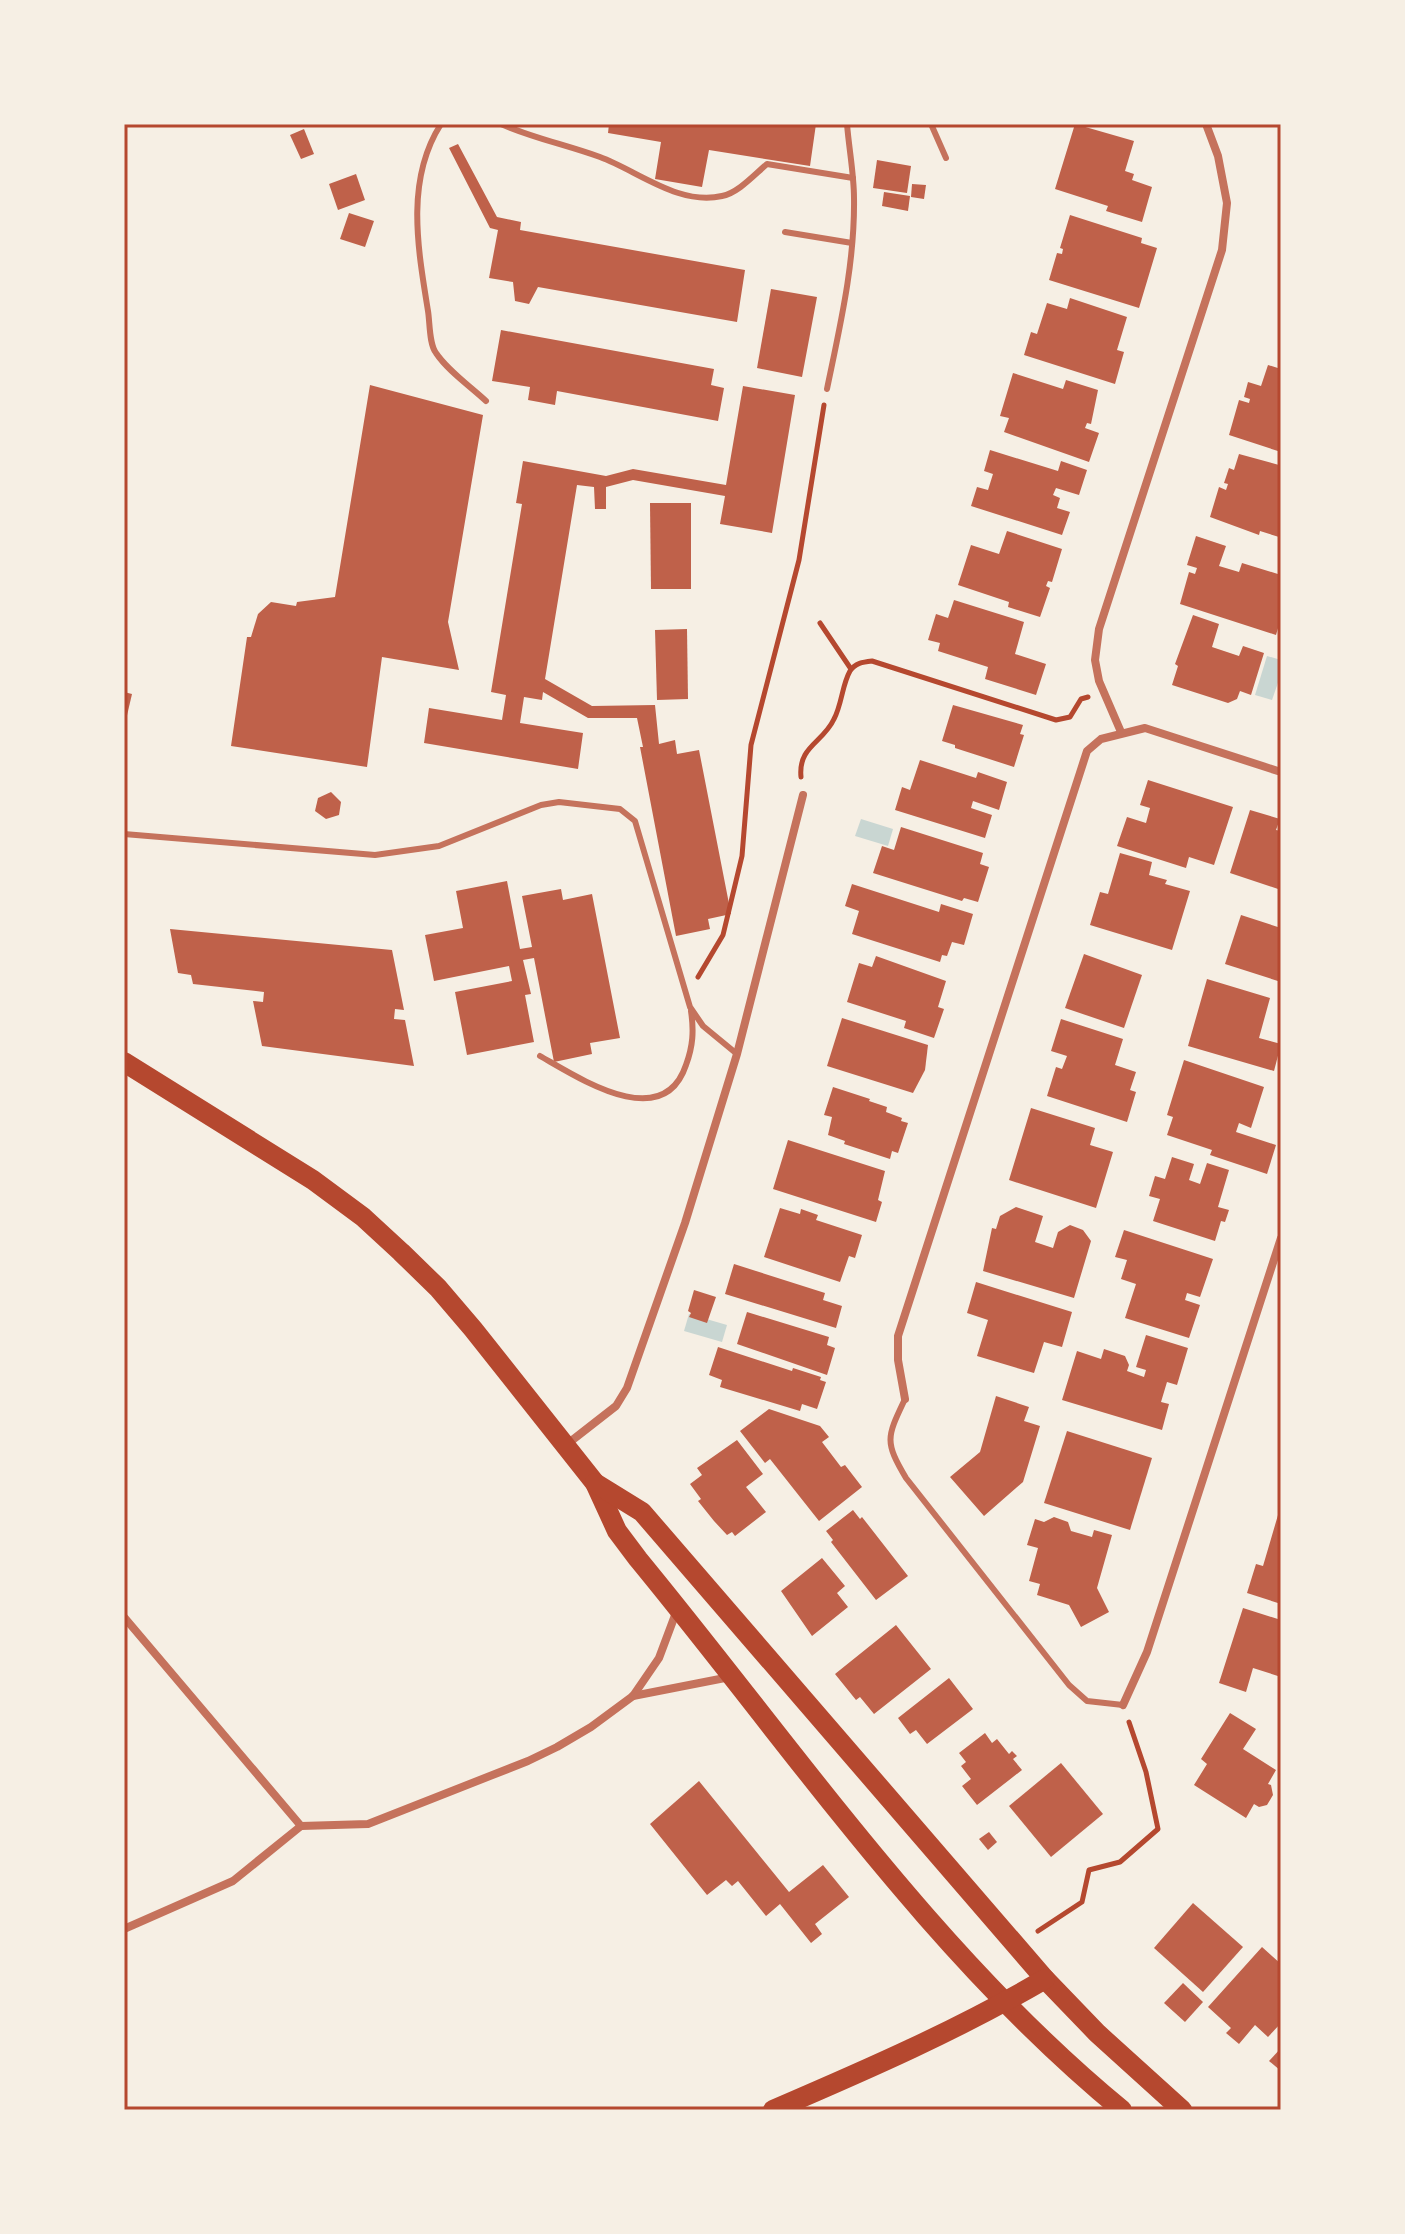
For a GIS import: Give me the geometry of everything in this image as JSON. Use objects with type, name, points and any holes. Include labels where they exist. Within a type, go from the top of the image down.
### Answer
[{"type":"main road","points":[[124,1062],[313,1180],[363,1217],[438,1288],[595,1483],[617,1531],[912,1898],[1004,2003],[1122,2110]]},
{"type":"main road","points":[[595,1483],[642,1512],[1045,1979],[1097,2033],[1182,2110]]},
{"type":"main road","points":[[773,2110],[910,2050],[1045,1979]]},
{"type":"street","points":[[1121,732],[1095,660],[1099,629],[1222,250],[1227,203],[1218,156],[1206,124]]},
{"type":"street","points":[[905,1399],[898,1360],[898,1336],[1087,751],[1101,739],[1145,728],[1281,772]]},
{"type":"street","points":[[565,1445],[616,1406],[627,1388],[685,1223],[737,1054],[803,795]]},
{"type":"street","points":[[1123,1705],[1147,1652],[1281,1238]]},
{"type":"street","points":[[124,1929],[233,1881],[301,1826],[368,1824],[557,1747],[633,1696],[659,1658],[678,1607]]},
{"type":"street","points":[[124,1617],[301,1826]]},
{"type":"street","points":[[633,1696],[733,1676]]},
{"type":"lane","points":[[441,124],[431,139],[420,170],[420,266],[434,352],[486,401]]},
{"type":"lane","points":[[501,124],[523,134],[601,157],[677,194],[719,197],[731,193],[767,164],[853,178]]},
{"type":"lane","points":[[827,389],[848,283],[852,243],[853,178],[847,124]]},
{"type":"lane","points":[[931,124],[946,158]]},
{"type":"lane","points":[[785,232],[852,243]]},
{"type":"lane","points":[[124,834],[375,855],[439,846],[541,805],[559,802],[620,809],[635,821],[690,1007],[703,1026],[737,1054]]},
{"type":"lane","points":[[540,1056],[591,1084],[627,1096],[659,1097],[672,1091],[682,1079],[693,1045],[690,1007]]},
{"type":"lane","points":[[905,1399],[890,1432],[891,1452],[906,1478],[1069,1685],[1087,1701],[1123,1705]]},
{"type":"path","points":[[684,993],[703,971],[723,935],[736,882],[742,856],[751,745],[799,560],[827,389]]},
{"type":"path","points":[[820,623],[851,669]]},
{"type":"path","points":[[803,795],[800,765],[806,752],[834,722],[851,669],[860,662],[872,661],[1056,720],[1070,717],[1081,699],[1104,691]]},
{"type":"path","points":[[1038,1931],[1082,1902],[1089,1870],[1120,1862],[1158,1829],[1146,1772],[1123,1705]]},
{"type":"shaded area","points":[[1267,656],[1281,660],[1281,674],[1272,700],[1255,695]]},
{"type":"shaded area","points":[[861,819],[893,829],[888,846],[855,836]]},
{"type":"shaded area","points":[[689,1314],[727,1325],[722,1342],[684,1331]]},
{"type":"building","points":[[609,124],[816,124],[810,166],[709,150],[702,187],[655,179],[661,142],[608,133]]},
{"type":"building","points":[[1075,124],[1134,141],[1125,171],[1134,174],[1132,180],[1152,187],[1142,222],[1106,211],[1108,206],[1055,189]]},
{"type":"building","points":[[304,129],[314,154],[301,159],[290,135]]},
{"type":"building","points":[[458,144],[497,217],[521,222],[520,230],[745,270],[737,322],[538,287],[529,304],[515,301],[513,282],[489,278],[498,230],[490,228],[449,148]]},
{"type":"building","points":[[877,160],[911,166],[907,193],[873,188]]},
{"type":"building","points":[[356,174],[365,200],[338,210],[329,184]]},
{"type":"building","points":[[912,184],[926,185],[924,199],[911,197]]},
{"type":"building","points":[[884,192],[910,196],[908,211],[882,206]]},
{"type":"building","points":[[349,213],[374,221],[365,247],[340,239]]},
{"type":"building","points":[[1070,215],[1142,238],[1141,243],[1157,248],[1139,308],[1049,280],[1057,253],[1062,254],[1063,249],[1060,248]]},
{"type":"building","points":[[771,289],[817,297],[802,377],[757,368]]},
{"type":"building","points":[[1070,298],[1127,317],[1117,350],[1124,352],[1115,384],[1024,355],[1031,332],[1037,334],[1047,303],[1067,309]]},
{"type":"building","points":[[501,330],[714,369],[711,385],[724,388],[718,421],[557,391],[555,405],[528,400],[530,387],[492,381]]},
{"type":"building","points":[[1268,365],[1281,369],[1281,452],[1229,435],[1239,400],[1249,403],[1250,399],[1244,397],[1248,382],[1261,386]]},
{"type":"building","points":[[1013,373],[1063,389],[1066,380],[1098,390],[1091,424],[1087,423],[1085,428],[1099,433],[1089,462],[1004,432],[1009,418],[1000,416]]},
{"type":"building","points":[[370,385],[483,415],[448,622],[459,670],[382,657],[367,767],[231,746],[247,637],[251,637],[258,614],[271,602],[296,606],[297,602],[335,597]]},
{"type":"building","points":[[743,386],[795,395],[772,533],[720,524],[725,496],[633,480],[606,487],[606,509],[595,509],[594,487],[577,485],[545,679],[592,706],[655,705],[659,744],[675,740],[677,754],[699,750],[731,914],[708,919],[710,929],[676,936],[637,718],[588,718],[543,692],[542,700],[524,697],[520,723],[583,733],[578,769],[424,743],[429,708],[502,720],[506,695],[491,692],[522,504],[516,503],[523,461],[606,476],[633,469],[726,485]]},
{"type":"building","points":[[990,450],[1058,471],[1061,461],[1087,470],[1079,495],[1056,488],[1053,495],[1060,498],[1057,508],[1070,512],[1062,535],[971,506],[977,487],[988,490],[993,474],[984,471]]},
{"type":"building","points":[[1239,454],[1279,465],[1281,460],[1279,537],[1260,531],[1259,535],[1210,517],[1219,487],[1226,490],[1228,484],[1224,483],[1229,468],[1234,470]]},
{"type":"building","points":[[650,503],[691,503],[691,589],[651,589]]},
{"type":"building","points":[[1007,531],[1062,549],[1052,582],[1048,581],[1046,586],[1050,588],[1040,617],[1008,607],[1009,602],[958,585],[971,545],[999,554]]},
{"type":"building","points":[[1196,536],[1226,546],[1219,566],[1239,572],[1242,563],[1281,575],[1281,618],[1276,635],[1180,604],[1189,572],[1195,574],[1197,568],[1187,565]]},
{"type":"building","points":[[954,600],[1024,622],[1015,654],[1046,664],[1036,695],[985,679],[988,667],[938,651],[940,643],[928,640],[936,614],[948,618]]},
{"type":"building","points":[[1193,615],[1219,624],[1212,647],[1239,656],[1243,646],[1264,653],[1251,695],[1240,691],[1237,699],[1228,703],[1172,685],[1178,666],[1175,664]]},
{"type":"building","points":[[687,629],[688,699],[657,700],[655,630]]},
{"type":"building","points":[[124,692],[132,694],[125,724],[124,724]]},
{"type":"building","points":[[953,705],[1023,725],[1020,734],[1024,735],[1014,767],[942,741]]},
{"type":"building","points":[[920,760],[976,778],[978,772],[1007,782],[999,810],[973,801],[971,808],[992,815],[985,838],[895,810],[902,787],[910,790]]},
{"type":"building","points":[[1148,780],[1233,807],[1214,865],[1189,857],[1186,868],[1117,846],[1127,817],[1146,823],[1150,808],[1140,805]]},
{"type":"building","points":[[331,792],[341,802],[339,815],[326,819],[315,811],[318,798]]},
{"type":"building","points":[[1250,810],[1280,819],[1276,830],[1281,831],[1281,890],[1230,873]]},
{"type":"building","points":[[901,827],[983,853],[980,864],[989,867],[978,902],[964,898],[962,901],[873,873],[882,846],[894,850]]},
{"type":"building","points":[[1120,853],[1152,862],[1149,875],[1167,880],[1165,884],[1190,891],[1172,950],[1090,925],[1100,892],[1108,894]]},
{"type":"building","points":[[507,881],[520,949],[532,947],[522,896],[561,889],[563,900],[592,894],[620,1038],[590,1043],[592,1054],[554,1062],[534,958],[523,960],[531,994],[525,995],[534,1042],[467,1055],[455,992],[512,981],[509,966],[434,981],[425,935],[463,928],[456,891]]},
{"type":"building","points":[[852,884],[939,912],[941,904],[973,914],[964,945],[952,942],[947,956],[942,955],[940,962],[852,934],[859,911],[845,906]]},
{"type":"building","points":[[1241,915],[1281,928],[1281,982],[1225,964]]},
{"type":"building","points":[[170,929],[392,950],[404,1010],[395,1009],[394,1019],[405,1020],[414,1066],[262,1046],[253,1001],[263,1002],[264,992],[193,984],[191,975],[178,973]]},
{"type":"building","points":[[1084,954],[1142,975],[1124,1028],[1065,1008]]},
{"type":"building","points":[[876,956],[946,981],[938,1007],[944,1009],[934,1038],[904,1028],[906,1021],[847,1002],[859,963],[872,967]]},
{"type":"building","points":[[1207,979],[1270,998],[1259,1038],[1281,1044],[1274,1071],[1188,1046]]},
{"type":"building","points":[[842,1018],[928,1045],[925,1070],[913,1093],[827,1066]]},
{"type":"building","points":[[1061,1019],[1123,1039],[1115,1065],[1136,1072],[1130,1090],[1136,1092],[1127,1122],[1047,1096],[1056,1067],[1062,1069],[1067,1056],[1051,1051]]},
{"type":"building","points":[[1184,1060],[1264,1087],[1251,1128],[1239,1123],[1236,1132],[1276,1145],[1267,1174],[1210,1155],[1212,1150],[1167,1135],[1173,1117],[1167,1115]]},
{"type":"building","points":[[833,1087],[887,1107],[886,1112],[908,1123],[898,1153],[892,1151],[890,1159],[844,1144],[845,1141],[828,1135],[832,1117],[824,1115]]},
{"type":"building","points":[[1031,1108],[1095,1128],[1090,1145],[1113,1152],[1096,1208],[1009,1180]]},
{"type":"building","points":[[788,1140],[885,1171],[878,1200],[882,1202],[876,1222],[773,1189]]},
{"type":"building","points":[[1172,1157],[1194,1164],[1189,1180],[1200,1184],[1207,1163],[1229,1170],[1218,1207],[1229,1210],[1225,1222],[1221,1221],[1215,1241],[1153,1221],[1160,1199],[1149,1196],[1155,1176],[1165,1179]]},
{"type":"building","points":[[1016,1207],[1043,1216],[1035,1242],[1053,1248],[1058,1232],[1070,1225],[1083,1230],[1091,1241],[1074,1298],[983,1271],[992,1228],[996,1229],[1000,1216]]},
{"type":"building","points":[[780,1208],[800,1214],[801,1209],[818,1215],[816,1220],[862,1235],[855,1258],[849,1256],[840,1282],[764,1257]]},
{"type":"building","points":[[1124,1230],[1213,1259],[1200,1297],[1187,1293],[1185,1300],[1200,1305],[1189,1338],[1125,1318],[1136,1284],[1121,1279],[1127,1260],[1115,1257]]},
{"type":"building","points":[[734,1264],[825,1293],[823,1300],[842,1306],[836,1328],[725,1294]]},
{"type":"building","points":[[976,1282],[1072,1312],[1062,1347],[1044,1342],[1034,1373],[977,1356],[988,1320],[967,1313]]},
{"type":"building","points":[[694,1290],[716,1297],[707,1323],[689,1317]]},
{"type":"building","points":[[747,1312],[829,1337],[827,1345],[835,1348],[827,1375],[737,1344]]},
{"type":"building","points":[[1146,1335],[1188,1348],[1177,1385],[1167,1382],[1161,1402],[1169,1404],[1162,1430],[1062,1400],[1077,1351],[1101,1359],[1104,1349],[1125,1356],[1129,1365],[1127,1371],[1144,1377],[1146,1370],[1136,1367]]},
{"type":"building","points":[[718,1347],[821,1377],[820,1380],[826,1382],[817,1409],[802,1404],[800,1411],[720,1387],[722,1380],[709,1375]]},
{"type":"building","points":[[996,1396],[1029,1407],[1024,1421],[1040,1426],[1023,1482],[984,1516],[950,1477],[980,1452]]},
{"type":"building","points":[[769,1409],[820,1426],[829,1437],[822,1442],[841,1467],[845,1465],[862,1487],[819,1521],[770,1459],[765,1463],[740,1431]]},
{"type":"building","points":[[1067,1431],[1152,1458],[1130,1530],[1044,1503]]},
{"type":"building","points":[[737,1440],[763,1474],[746,1487],[766,1512],[735,1536],[732,1532],[727,1535],[714,1521],[698,1501],[701,1499],[690,1484],[702,1475],[697,1468]]},
{"type":"building","points":[[853,1510],[860,1519],[862,1517],[908,1576],[876,1600],[831,1542],[833,1540],[826,1531]]},
{"type":"building","points":[[1278,1515],[1281,1516],[1281,1604],[1247,1593],[1256,1564],[1263,1566]]},
{"type":"building","points":[[1054,1517],[1068,1522],[1071,1531],[1092,1537],[1094,1530],[1112,1535],[1097,1588],[1109,1612],[1081,1627],[1069,1605],[1037,1595],[1040,1584],[1029,1581],[1038,1548],[1027,1545],[1035,1519],[1044,1522]]},
{"type":"building","points":[[822,1558],[845,1586],[837,1593],[848,1607],[812,1636],[781,1591]]},
{"type":"building","points":[[1243,1608],[1281,1620],[1281,1677],[1253,1668],[1246,1692],[1219,1683]]},
{"type":"building","points":[[896,1625],[931,1669],[874,1714],[860,1697],[856,1700],[835,1674]]},
{"type":"building","points":[[949,1678],[973,1709],[927,1744],[916,1730],[910,1734],[898,1718]]},
{"type":"building","points":[[1230,1713],[1256,1729],[1243,1749],[1276,1770],[1268,1784],[1273,1795],[1267,1805],[1259,1807],[1254,1804],[1246,1818],[1194,1785],[1207,1764],[1201,1759]]},
{"type":"building","points":[[985,1733],[992,1743],[997,1739],[1009,1754],[1012,1751],[1017,1756],[1013,1759],[1022,1770],[977,1805],[962,1786],[971,1779],[961,1766],[966,1762],[959,1753]]},
{"type":"building","points":[[1061,1763],[1103,1814],[1051,1857],[1009,1806]]},
{"type":"building","points":[[699,1781],[789,1892],[823,1865],[849,1897],[815,1924],[822,1934],[811,1943],[780,1904],[766,1916],[738,1881],[732,1886],[726,1880],[707,1895],[650,1824]]},
{"type":"building","points":[[989,1832],[997,1842],[988,1850],[979,1839]]},
{"type":"building","points":[[1193,1903],[1243,1947],[1203,1992],[1154,1948]]},
{"type":"building","points":[[1262,1947],[1281,1964],[1281,2023],[1268,2037],[1255,2025],[1239,2044],[1226,2033],[1231,2028],[1208,2007]]},
{"type":"building","points":[[1183,1983],[1203,2002],[1185,2022],[1164,2003]]},
{"type":"building","points":[[1281,2048],[1281,2071],[1269,2061]]}]
